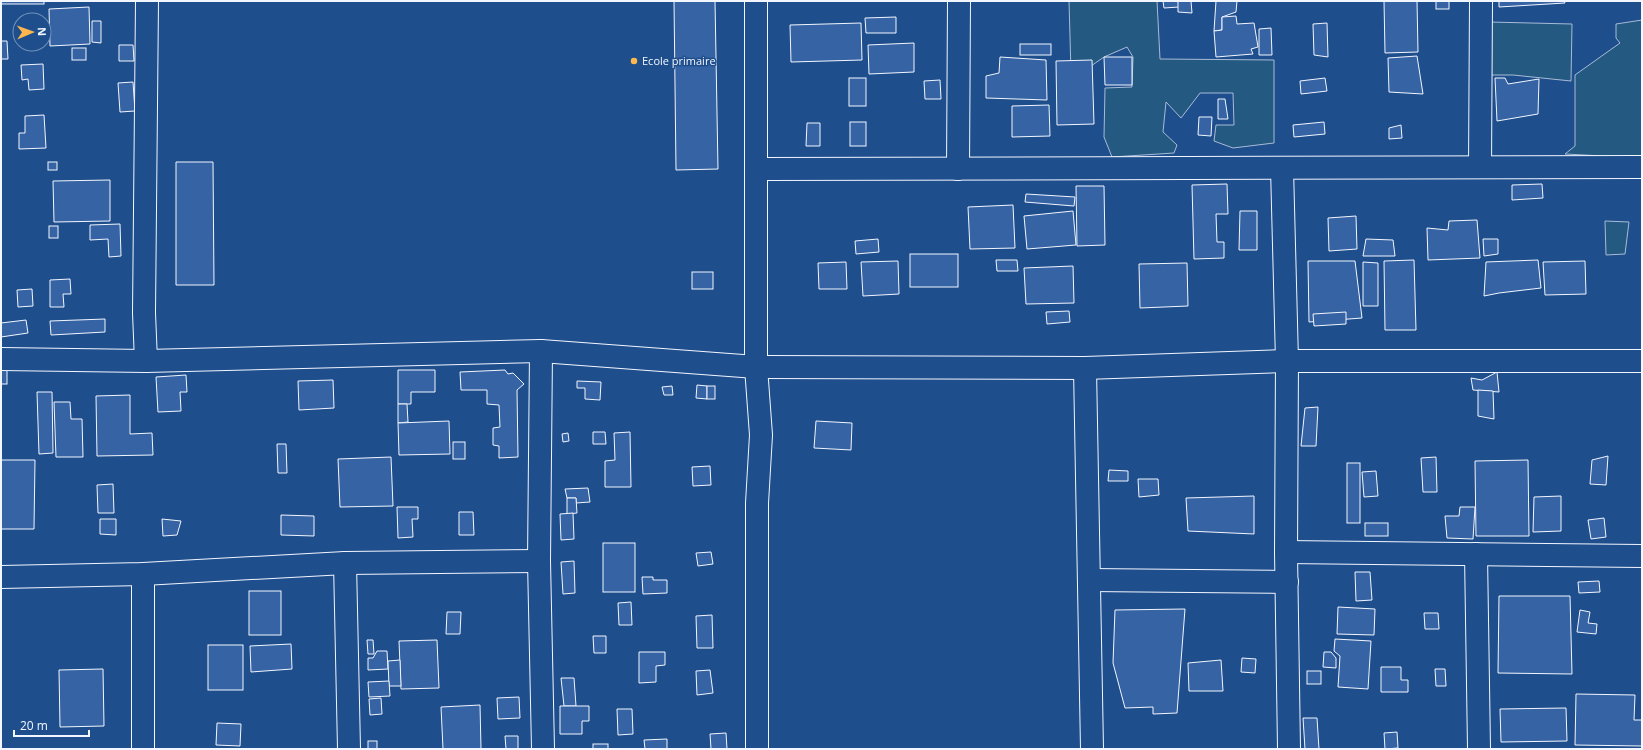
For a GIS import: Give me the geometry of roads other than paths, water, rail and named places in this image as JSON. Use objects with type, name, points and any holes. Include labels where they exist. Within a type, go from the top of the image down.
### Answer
[{"type":"street","points":[[146,361],[144,313],[147,1]]},
{"type":"street","points":[[756,1],[756,367],[761,435],[757,503],[757,749]]},
{"type":"street","points":[[958,169],[959,1]]},
{"type":"street","points":[[1480,167],[1481,1]]},
{"type":"street","points":[[756,169],[1642,167]]},
{"type":"street","points":[[1282,168],[1287,361],[1286,552],[1288,749]]},
{"type":"street","points":[[541,351],[539,561],[543,749]]},
{"type":"street","points":[[1,359],[146,361],[541,351],[756,367],[1085,368],[1287,361],[1642,361]]},
{"type":"street","points":[[1085,368],[1092,749]]},
{"type":"street","points":[[1286,552],[1642,556]]},
{"type":"street","points":[[1476,554],[1479,749]]},
{"type":"street","points":[[1,577],[143,574],[345,562],[539,561]]},
{"type":"street","points":[[345,562],[349,749]]},
{"type":"street","points":[[143,574],[143,749]]},
{"type":"street","points":[[1089,580],[1287,582]]},
{"type":"place","name":"Ecole primaire","points":[[634,61]]}]
